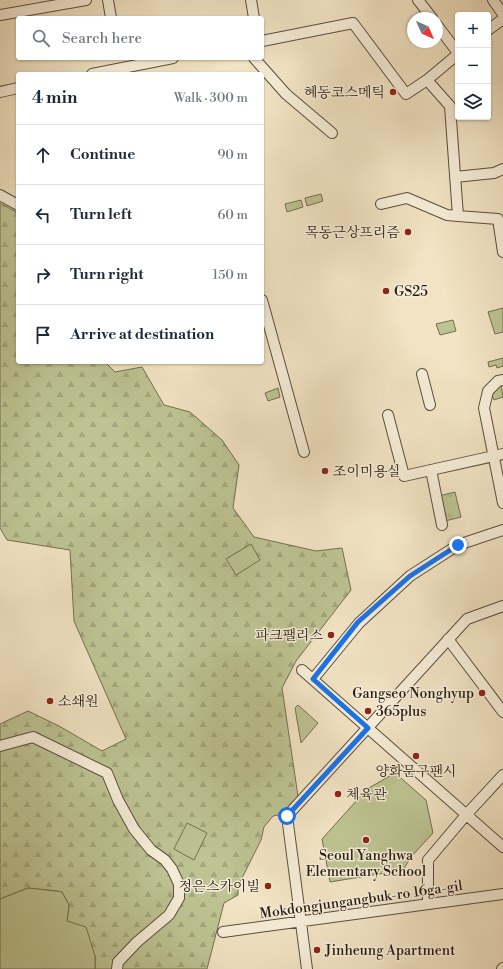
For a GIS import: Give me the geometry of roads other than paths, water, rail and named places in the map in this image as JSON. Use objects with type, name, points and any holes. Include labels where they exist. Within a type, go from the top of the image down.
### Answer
[{"type":"street","points":[[0,15],[86,0]]},
{"type":"street","points":[[108,0],[111,16]]},
{"type":"street","points":[[251,0],[254,16]]},
{"type":"street","points":[[418,0],[427,12]]},
{"type":"street","points":[[493,0],[503,14]]},
{"type":"street","points":[[491,28],[503,19]]},
{"type":"street","points":[[264,41],[353,22],[406,94],[427,80],[455,57]]},
{"type":"street","points":[[443,33],[455,50]]},
{"type":"street","points":[[118,60],[119,69]]},
{"type":"street","points":[[103,72],[163,60]]},
{"type":"street","points":[[256,60],[286,94],[332,133]]},
{"type":"street","points":[[427,80],[450,106],[458,216]]},
{"type":"street","points":[[0,92],[16,88]]},
{"type":"street","points":[[455,177],[494,173],[503,169]]},
{"type":"street","points":[[0,195],[16,204]]},
{"type":"street","points":[[381,204],[407,198],[447,215],[498,219],[502,249]]},
{"type":"street","points":[[264,307],[304,452]]},
{"type":"street","points":[[422,374],[430,405]]},
{"type":"street","points":[[503,380],[498,381],[488,391],[484,408],[498,455],[503,503]]},
{"type":"street","points":[[388,415],[404,476],[498,455]]},
{"type":"street","points":[[431,470],[442,525]]},
{"type":"street","points":[[313,679],[358,622],[410,576],[458,545],[503,530]]},
{"type":"street","points":[[307,969],[302,921],[287,816],[467,619],[503,606]]},
{"type":"street","points":[[448,639],[503,712]]},
{"type":"street","points":[[302,670],[503,847]]},
{"type":"street","points":[[0,746],[33,737],[107,773],[118,800],[134,829],[150,850],[165,860],[172,869],[179,884],[178,898],[170,915],[137,942],[118,962],[117,969]]},
{"type":"street","points":[[428,904],[428,860],[466,815],[503,775]]},
{"type":"street","name":"Mokdongjungangbuk-ro 16ga-gil","points":[[223,932],[503,894]]},
{"type":"place","name":"혜동코스메틱","points":[[393,92]]},
{"type":"place","name":"목동근상프리즘","points":[[408,232]]},
{"type":"place","name":"GS25","points":[[386,291]]},
{"type":"place","name":"조이미용실","points":[[325,471]]},
{"type":"place","name":"파크팰리스","points":[[331,635]]},
{"type":"place","name":"Gangseo Nonghyup","points":[[482,693]]},
{"type":"place","name":"소쇄원","points":[[50,701]]},
{"type":"place","name":"365plus","points":[[368,711]]},
{"type":"place","name":"양화문구팬시","points":[[416,756]]},
{"type":"place","name":"체육관","points":[[338,794]]},
{"type":"place","name":"Seoul Yanghwa Elementary School","points":[[366,840]]},
{"type":"place","name":"정은스카이빌","points":[[268,886]]},
{"type":"place","name":"Jinheung Apartment","points":[[317,950]]}]
